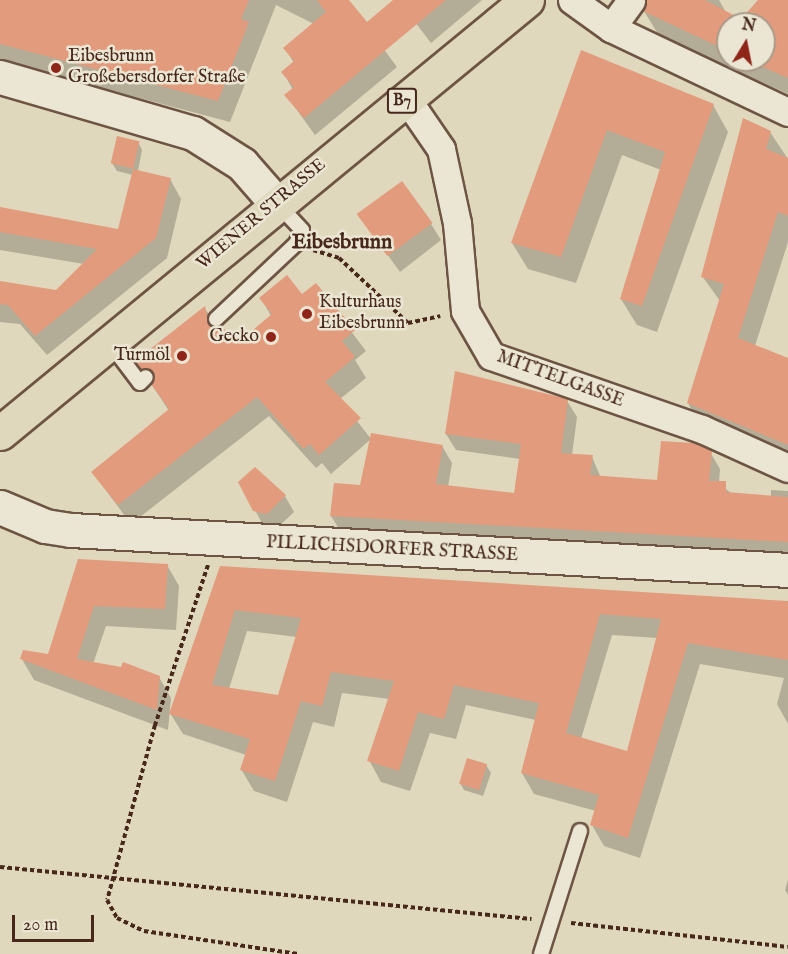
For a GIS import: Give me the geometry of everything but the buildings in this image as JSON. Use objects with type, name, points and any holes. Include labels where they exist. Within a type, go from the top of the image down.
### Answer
[{"type":"main road","name":"WIENER STRASSE","points":[[0,433],[109,342],[286,212],[406,98],[527,0]]},
{"type":"main road","points":[[0,77],[193,133],[242,164],[286,212]]},
{"type":"main road","name":"PILLICHSDORFER STRASSE","points":[[0,507],[45,526],[71,530],[788,570]]},
{"type":"street","points":[[572,0],[611,28],[788,112]]},
{"type":"street","points":[[611,28],[631,0]]},
{"type":"street","name":"MITTELGASSE","points":[[406,98],[437,141],[450,175],[465,311],[491,356],[702,429],[788,468]]},
{"type":"lane","points":[[216,319],[296,244],[302,230],[286,212]]},
{"type":"lane","points":[[109,342],[140,382],[146,377]]},
{"type":"lane","points":[[541,954],[548,921],[580,831]]},
{"type":"path","points":[[296,244],[339,258],[408,324],[465,311]]},
{"type":"path","points":[[216,539],[110,878],[106,900],[117,918],[144,931],[298,954]]},
{"type":"path","points":[[0,867],[788,947]]},
{"type":"place","name":"Eibesbrunn Großebersdorfer Straße","points":[[56,68]]},
{"type":"place","name":"Kulturhaus Eibesbrunn","points":[[307,314]]},
{"type":"place","name":"Gecko","points":[[271,337]]},
{"type":"place","name":"Turmöl","points":[[182,356]]},
{"type":"district","name":"Eibesbrunn","points":[[342,243]]}]
